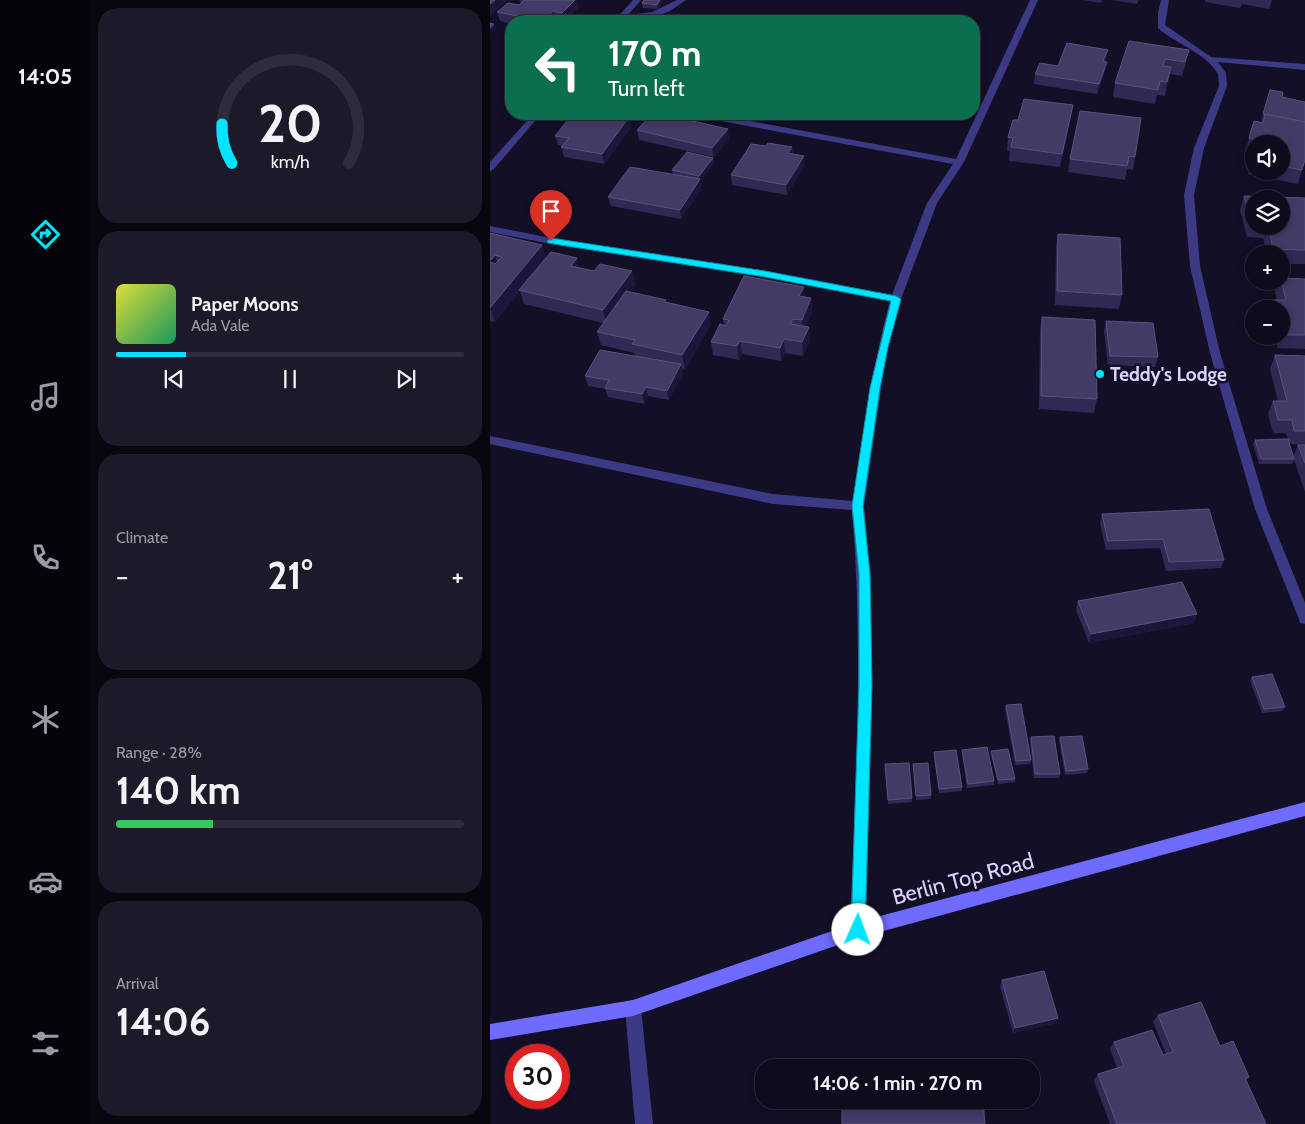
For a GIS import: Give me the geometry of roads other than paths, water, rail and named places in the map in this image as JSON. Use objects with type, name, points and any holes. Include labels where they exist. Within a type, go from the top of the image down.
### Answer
[{"type":"street","points":[[624,15],[637,0]]},
{"type":"street","points":[[655,15],[669,9],[682,0]]},
{"type":"street","points":[[980,115],[1034,0]]},
{"type":"street","points":[[1165,0],[1162,12],[1162,26],[1180,42],[1208,59],[1222,72],[1223,86],[1199,148],[1189,195],[1194,266],[1215,353],[1261,509],[1305,619]]},
{"type":"street","points":[[1208,59],[1305,67]]},
{"type":"street","points":[[490,168],[532,120]]},
{"type":"street","points":[[731,120],[959,162]]},
{"type":"street","points":[[858,930],[866,686],[864,574],[858,506],[875,388],[883,347],[896,299],[932,203],[959,162],[978,120]]},
{"type":"street","points":[[490,229],[560,242],[765,274],[896,299]]},
{"type":"street","points":[[490,440],[773,499],[858,506]]},
{"type":"street","name":"Berlin Top Road","points":[[490,1032],[632,1008],[858,930],[1305,809]]},
{"type":"street","points":[[632,1008],[644,1124]]},
{"type":"place","name":"Teddy's Lodge","points":[[1100,374]]}]
